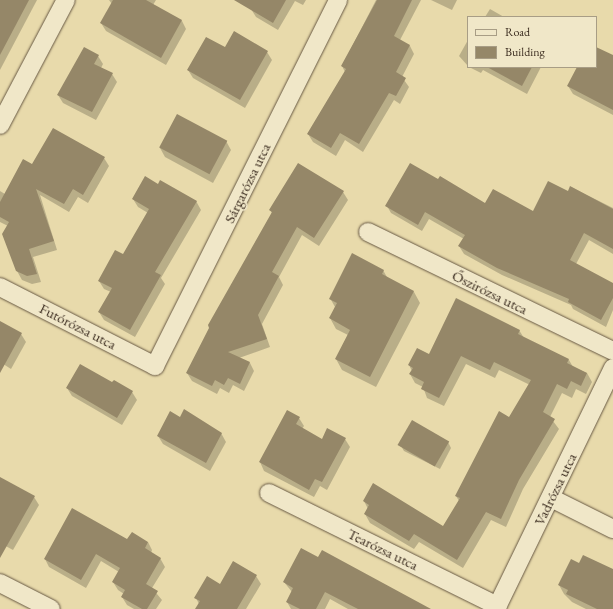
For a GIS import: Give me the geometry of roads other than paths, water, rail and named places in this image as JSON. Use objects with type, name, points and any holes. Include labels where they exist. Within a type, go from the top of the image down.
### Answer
[{"type":"street","points":[[0,125],[66,0]]},
{"type":"street","name":"Sárgarózsa utca","points":[[156,366],[338,0]]},
{"type":"street","name":"Őszirózsa utca","points":[[368,232],[613,351]]},
{"type":"street","name":"Futórózsa utca","points":[[0,286],[156,366]]},
{"type":"street","name":"Vadrózsa utca","points":[[497,607],[613,368]]},
{"type":"street","name":"Tearózsa utca","points":[[269,493],[497,607]]},
{"type":"street","points":[[551,498],[613,529]]},
{"type":"street","points":[[0,583],[51,609]]}]
